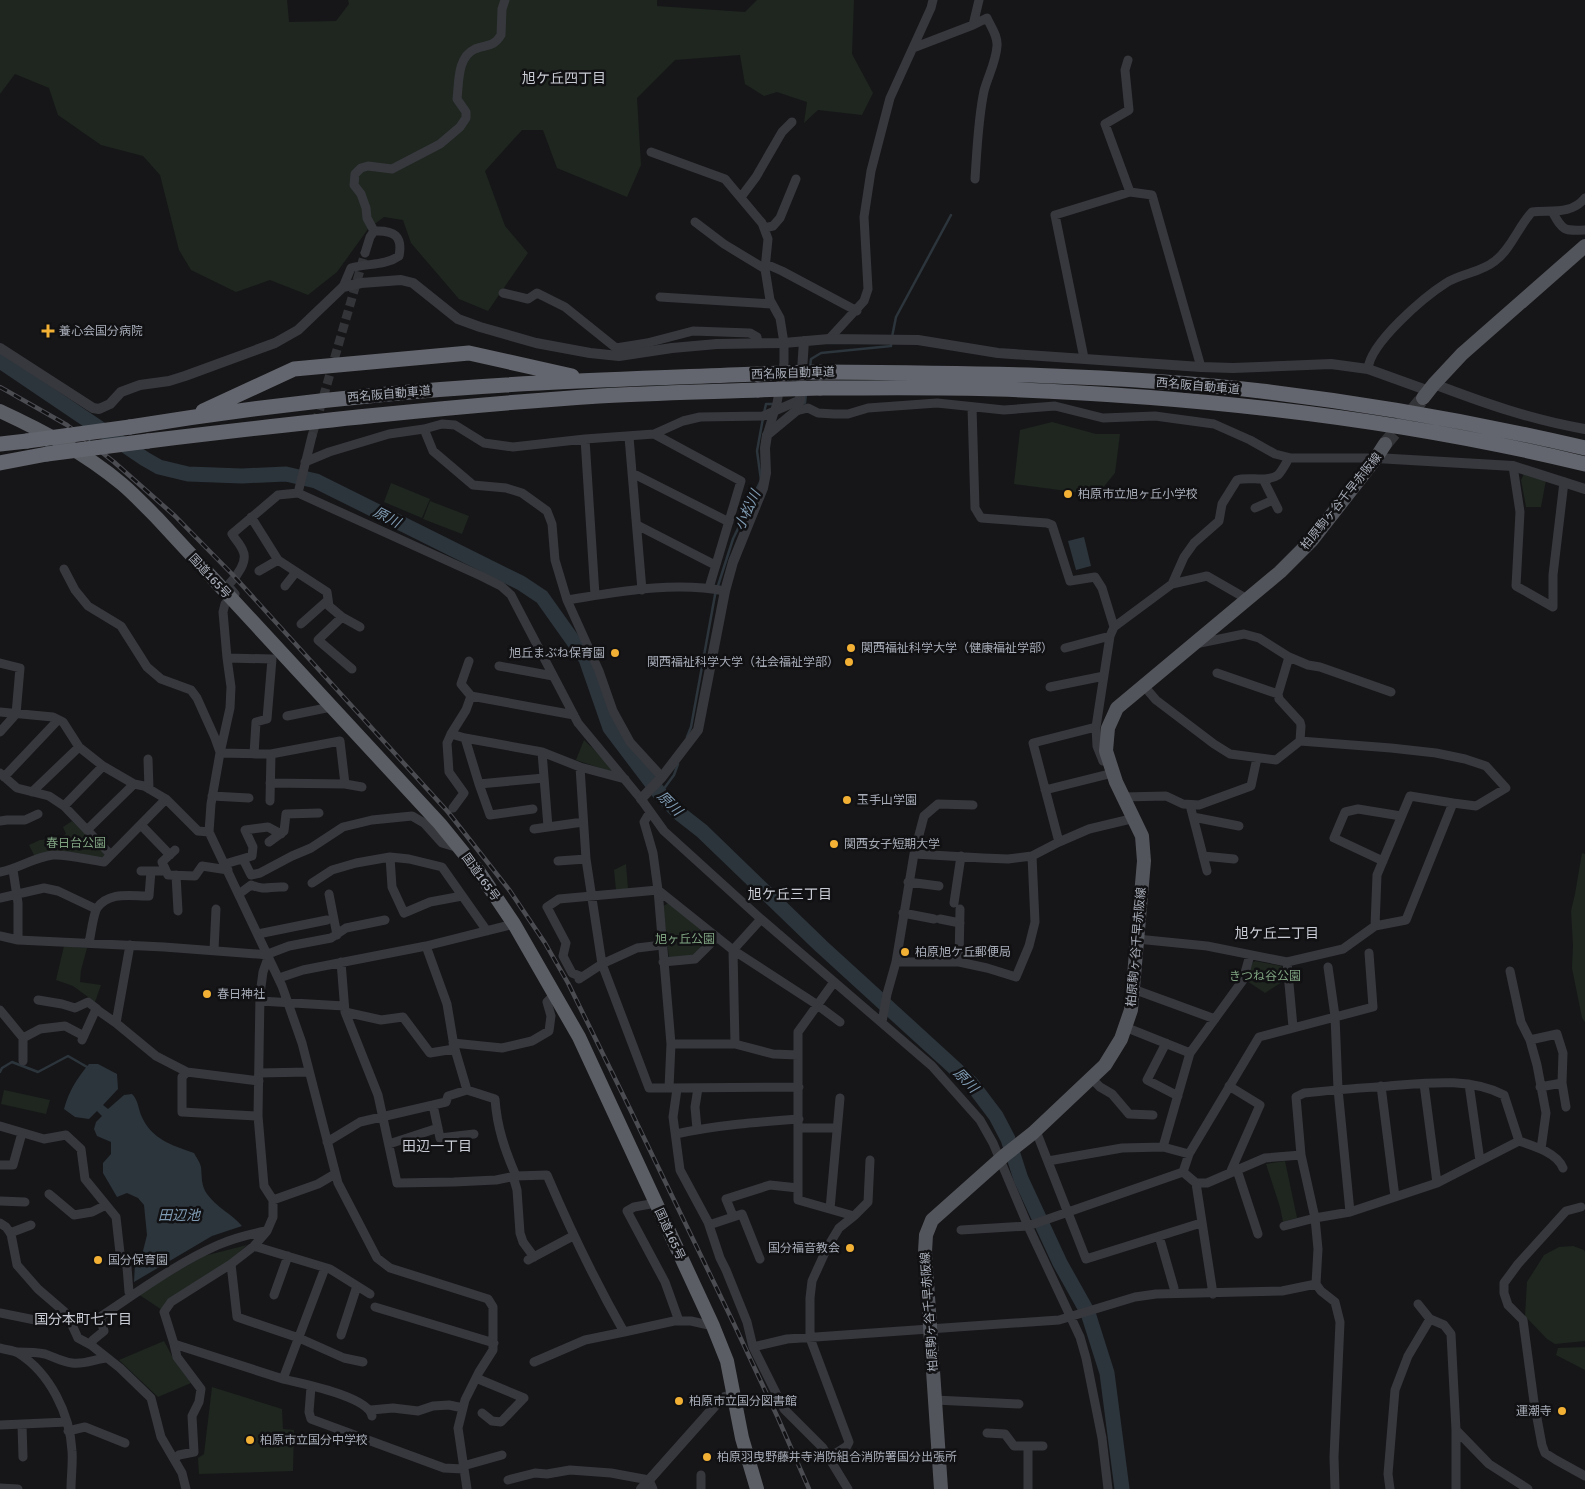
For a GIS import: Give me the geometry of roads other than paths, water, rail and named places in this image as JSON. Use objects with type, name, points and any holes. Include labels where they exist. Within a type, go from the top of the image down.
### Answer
[{"type":"highway","points":[[190,417],[294,369],[469,352],[590,380]]},
{"type":"highway","name":"西名阪自動車道","points":[[0,444],[190,417],[388,394],[488,386],[757,374],[921,372],[1163,382],[1259,391],[1430,416],[1585,448]]},
{"type":"highway","name":"西名阪自動車道","points":[[0,461],[294,424],[486,405],[600,396],[820,388],[996,389],[1179,399],[1391,425],[1585,464]]},
{"type":"highway","name":"国道165号","points":[[0,411],[64,443],[123,485],[158,519],[440,824],[479,872],[514,924],[579,1037],[713,1326],[728,1361],[742,1438],[757,1489]]},
{"type":"main road","points":[[1429,391],[1462,354],[1585,246]]},
{"type":"main road","name":"柏原駒ヶ谷千早赤阪線","points":[[941,1489],[925,1252],[926,1235],[932,1220],[1002,1158],[1035,1132],[1106,1065],[1121,1039],[1131,1010],[1144,861],[1142,836],[1135,818],[1113,778],[1106,751],[1108,728],[1118,708],[1280,572],[1312,540],[1385,444]]},
{"type":"street","points":[[374,231],[367,218],[366,208],[360,194],[354,185],[355,174],[361,168],[368,166],[392,169],[440,144],[460,127],[466,118],[466,112],[457,99],[462,65],[469,53],[476,49],[491,46],[502,35],[502,9],[505,0]]},
{"type":"street","points":[[830,340],[857,311],[864,301],[868,289],[864,217],[871,171],[890,98],[932,8],[933,0]]},
{"type":"street","points":[[973,25],[979,0]]},
{"type":"street","points":[[913,48],[987,18],[996,37],[997,46],[981,108],[975,179]]},
{"type":"street","points":[[1128,60],[1126,70],[1129,110],[1105,124],[1130,192]]},
{"type":"street","points":[[741,198],[756,177],[782,132],[791,123],[783,116]]},
{"type":"street","points":[[643,796],[660,779],[698,730],[725,591],[733,562],[763,488],[766,473],[765,448],[767,435],[777,403],[784,363],[784,343],[780,318],[770,300],[765,267],[768,239],[762,223],[725,179],[651,152]]},
{"type":"street","points":[[764,228],[772,226],[780,218],[796,179]]},
{"type":"street","points":[[1084,358],[1055,215],[1130,192],[1152,195],[1201,367]]},
{"type":"street","points":[[1368,370],[1371,357],[1407,312],[1447,282],[1482,270],[1494,262],[1501,256],[1532,212],[1564,210],[1579,204],[1585,198]]},
{"type":"street","points":[[1552,212],[1562,228],[1568,231],[1585,230]]},
{"type":"street","points":[[695,222],[724,244],[765,267],[782,271],[857,311]]},
{"type":"street","points":[[0,348],[92,408],[100,409],[110,404],[121,392],[140,385],[168,381],[184,376],[275,343],[298,330],[343,287],[351,268],[390,262],[399,256],[401,246],[394,234],[386,230],[374,231]]},
{"type":"street","points":[[365,253],[374,231]]},
{"type":"street","points":[[343,287],[361,283],[401,280],[414,283],[458,319],[536,343],[590,353],[619,356],[717,344],[830,340],[918,340],[998,353],[1201,367],[1233,368],[1331,364],[1368,370],[1429,391],[1486,403],[1538,420],[1585,430]]},
{"type":"street","points":[[503,293],[528,299],[537,293],[564,307],[616,348],[647,344],[693,331],[750,333],[757,337],[758,343]]},
{"type":"street","points":[[660,297],[772,304]]},
{"type":"street","points":[[796,412],[800,400],[804,341]]},
{"type":"street","points":[[304,466],[330,452],[389,434],[424,429],[442,424],[455,425],[484,443],[513,447],[654,434],[683,421],[700,417],[763,416],[800,400]]},
{"type":"street","points":[[767,435],[796,412],[808,408],[818,413],[848,414],[868,408],[937,403],[1004,410],[1055,406],[1103,418],[1155,416],[1182,418],[1214,424],[1250,440],[1275,454],[1289,458],[1376,458],[1513,466],[1585,489]]},
{"type":"street","points":[[972,407],[975,508],[981,518],[1052,525],[1070,582],[1095,577],[1102,588],[1114,627]]},
{"type":"street","points":[[424,429],[433,451],[473,486],[506,488],[522,493],[547,511],[552,524],[555,560],[567,600],[599,671],[612,711],[630,742],[660,779]]},
{"type":"street","points":[[654,434],[740,480],[709,588]]},
{"type":"street","points":[[299,491],[312,436]]},
{"type":"street","points":[[629,437],[642,590]]},
{"type":"street","points":[[585,439],[595,595]]},
{"type":"street","points":[[1172,584],[1184,557],[1194,543],[1219,521],[1222,504],[1237,480],[1244,478],[1263,479],[1278,474],[1289,458]]},
{"type":"street","points":[[1513,466],[1520,512],[1516,586],[1553,607],[1553,575],[1564,482]]},
{"type":"street","points":[[632,473],[729,522]]},
{"type":"street","points":[[1263,479],[1278,510]]},
{"type":"street","points":[[467,1489],[458,1428],[465,1400],[493,1350],[493,1307],[488,1300],[390,1268],[376,1258],[338,1183],[302,1043],[279,978],[209,832],[212,796],[230,708],[231,687],[222,612],[225,604],[235,594],[229,587],[230,583],[235,578],[244,561],[244,551],[232,534],[278,494],[299,491],[501,586],[511,595],[578,723],[625,779],[643,796],[650,812],[664,831],[834,982],[882,1018],[903,1043],[932,1066],[980,1120],[1002,1158],[1075,1316],[1086,1358],[1104,1448],[1108,1489]]},
{"type":"street","points":[[1255,508],[1273,500]]},
{"type":"street","points":[[251,517],[278,560],[327,592],[329,606],[342,617],[360,627]]},
{"type":"street","points":[[637,525],[715,565]]},
{"type":"street","points":[[259,571],[278,560]]},
{"type":"street","points":[[64,569],[75,590],[88,606],[120,626],[147,667],[161,679],[191,690],[197,698],[220,752]]},
{"type":"street","points":[[285,586],[296,572]]},
{"type":"street","points":[[1045,790],[1113,778],[1097,746],[1096,727],[1110,636],[1114,627],[1172,584],[1207,576],[1247,599]]},
{"type":"street","points":[[567,600],[642,590],[658,586],[709,588],[725,591]]},
{"type":"street","points":[[301,624],[328,600]]},
{"type":"street","points":[[342,617],[318,640],[352,670]]},
{"type":"street","points":[[1194,644],[1244,634],[1259,638],[1289,657],[1392,692]]},
{"type":"street","points":[[1065,648],[1110,636]]},
{"type":"street","points":[[1289,657],[1278,694],[1279,699],[1300,722],[1300,741]]},
{"type":"street","points":[[227,658],[272,659],[267,719],[256,722],[254,754]]},
{"type":"street","points":[[469,661],[460,684],[471,696],[574,715]]},
{"type":"street","points":[[0,663],[20,668],[16,714],[0,732]]},
{"type":"street","points":[[499,666],[553,676]]},
{"type":"street","points":[[1218,674],[1278,694]]},
{"type":"street","points":[[1050,687],[1104,676]]},
{"type":"street","points":[[1144,686],[1156,700],[1208,740],[1230,754],[1276,760],[1300,741],[1436,753],[1486,766],[1506,788],[1476,806],[1410,796],[1377,875],[1375,926]]},
{"type":"street","points":[[453,808],[464,793],[449,772],[448,743],[451,734],[466,710],[471,696]]},
{"type":"street","points":[[288,716],[331,707]]},
{"type":"street","points":[[0,712],[53,717],[63,722],[79,747],[104,766],[134,784],[166,799],[198,831],[209,832]]},
{"type":"street","points":[[58,720],[2,775],[17,788],[49,796],[64,806],[111,855]]},
{"type":"street","points":[[1059,842],[1033,743],[1096,727]]},
{"type":"street","points":[[451,734],[542,752],[580,767],[625,779]]},
{"type":"street","points":[[465,738],[490,815],[533,809]]},
{"type":"street","points":[[220,752],[271,754],[340,741],[345,784]]},
{"type":"street","points":[[32,792],[79,747]]},
{"type":"street","points":[[542,752],[548,827]]},
{"type":"street","points":[[270,801],[271,754]]},
{"type":"street","points":[[1123,797],[1166,796],[1183,804],[1199,805],[1251,786],[1258,758]]},
{"type":"street","points":[[148,759],[149,790]]},
{"type":"street","points":[[64,806],[104,766]]},
{"type":"street","points":[[580,767],[586,859],[602,964],[649,1088],[799,1087]]},
{"type":"street","points":[[479,784],[544,778]]},
{"type":"street","points":[[87,830],[134,784]]},
{"type":"street","points":[[270,784],[345,784],[362,787]]},
{"type":"street","points":[[212,796],[249,798]]},
{"type":"street","points":[[0,872],[13,870],[53,855],[104,862],[166,799]]},
{"type":"street","points":[[1137,939],[1207,946],[1286,962],[1343,950],[1375,926],[1406,920],[1453,803]]},
{"type":"street","points":[[882,1018],[896,962],[908,882],[924,816],[938,804],[973,806]]},
{"type":"street","points":[[1190,805],[1207,871]]},
{"type":"street","points":[[1383,861],[1334,838],[1345,812],[1358,809],[1401,816]]},
{"type":"street","points":[[650,812],[644,822],[653,853],[658,890],[671,1044],[673,1117],[680,1170],[709,1226],[720,1258],[747,1322],[753,1346],[784,1409],[823,1448],[848,1489]]},
{"type":"street","points":[[269,842],[284,831],[286,814],[319,813]]},
{"type":"street","points":[[0,821],[25,820],[38,814]]},
{"type":"street","points":[[243,859],[251,875],[312,848],[342,827],[372,820],[412,816],[424,823],[442,843],[458,846]]},
{"type":"street","points":[[1193,817],[1239,826]]},
{"type":"street","points":[[914,854],[1008,858],[1032,856],[1089,829],[1135,818]]},
{"type":"street","points":[[534,829],[583,822]]},
{"type":"street","points":[[141,825],[172,852],[162,862],[168,875],[195,876],[202,866],[226,867],[252,856],[253,847],[245,830],[268,827],[281,834]]},
{"type":"street","points":[[959,962],[960,923],[957,906],[961,856]]},
{"type":"street","points":[[896,962],[959,962],[987,968],[1016,978],[1029,946],[1035,922],[1032,856]]},
{"type":"street","points":[[1203,856],[1234,859]]},
{"type":"street","points":[[312,883],[332,870],[390,857],[409,859],[442,867],[487,931]]},
{"type":"street","points":[[390,857],[392,887],[404,913],[430,902],[462,896]]},
{"type":"street","points":[[558,861],[586,859]]},
{"type":"street","points":[[13,870],[18,903],[18,940]]},
{"type":"street","points":[[141,871],[166,871]]},
{"type":"street","points":[[89,943],[96,909],[114,895],[149,896],[151,871]]},
{"type":"street","points":[[176,875],[178,911]]},
{"type":"street","points":[[908,882],[939,886]]},
{"type":"street","points":[[239,894],[251,885],[262,890],[284,887]]},
{"type":"street","points":[[0,898],[44,888],[58,891],[96,909]]},
{"type":"street","points":[[662,945],[638,948],[602,964],[581,978],[572,973],[563,956],[566,943],[547,907],[559,899],[658,890],[734,950],[840,1022]]},
{"type":"street","points":[[329,894],[336,935]]},
{"type":"street","points":[[214,950],[216,909]]},
{"type":"street","points":[[903,913],[960,923]]},
{"type":"street","points":[[735,1044],[734,950],[761,919]]},
{"type":"street","points":[[258,934],[327,920]]},
{"type":"street","points":[[0,936],[18,940],[268,954],[289,946],[331,938],[346,928],[385,920]]},
{"type":"street","points":[[279,978],[303,970],[426,946],[514,924]]},
{"type":"street","points":[[663,962],[695,959],[717,937]]},
{"type":"street","points":[[116,1023],[130,945]]},
{"type":"street","points":[[426,946],[447,1004],[454,1046],[467,1090]]},
{"type":"street","points":[[1183,1172],[1189,1154],[1259,1037],[1373,1007],[1369,953]]},
{"type":"street","points":[[174,1459],[179,1455],[194,1452],[192,1416],[201,1395],[201,1389],[176,1357],[164,1312],[171,1302],[231,1264],[254,1246],[267,1231],[273,1217],[273,1200],[264,1186],[258,1116],[260,1001],[263,972],[268,954]]},
{"type":"street","points":[[1163,1147],[1190,1053],[1243,980],[1250,955]]},
{"type":"street","points":[[341,962],[344,1009],[378,1095],[396,1183],[496,1180],[515,1176],[547,1175],[573,1236],[624,1332]]},
{"type":"street","points":[[1286,962],[1293,1028]]},
{"type":"street","points":[[1328,967],[1335,1016],[1338,1089],[1350,1212]]},
{"type":"street","points":[[1510,971],[1521,1022],[1530,1040],[1537,1065],[1546,1113],[1541,1149]]},
{"type":"street","points":[[834,982],[816,1004],[798,1032],[798,1200],[854,1216]]},
{"type":"street","points":[[1133,989],[1215,1019]]},
{"type":"street","points":[[260,1001],[344,1009],[381,1020],[402,1017],[430,1053],[454,1046],[502,1048],[532,1041],[549,1031],[551,1016],[548,1002],[555,994]]},
{"type":"street","points":[[38,1000],[76,1008],[88,1002],[156,1056],[187,1072],[259,1077],[309,1072]]},
{"type":"street","points":[[23,1038],[40,1029],[65,1026],[83,1038],[97,1009]]},
{"type":"street","points":[[2,1015],[23,1038],[23,1061]]},
{"type":"street","points":[[1125,1027],[1190,1053]]},
{"type":"street","points":[[1530,1040],[1558,1034],[1563,1053],[1562,1083],[1566,1108]]},
{"type":"street","points":[[1166,1043],[1147,1080],[1178,1096]]},
{"type":"street","points":[[671,1044],[735,1044],[774,1054],[798,1054]]},
{"type":"street","points":[[187,1072],[182,1077],[182,1112],[258,1116]]},
{"type":"street","points":[[1091,1078],[1100,1087],[1112,1094],[1129,1114],[1153,1115]]},
{"type":"street","points":[[1540,1087],[1562,1083]]},
{"type":"street","points":[[1424,1084],[1437,1182]]},
{"type":"street","points":[[1335,1489],[1334,1457],[1340,1322],[1335,1302],[1321,1291],[1316,1284],[1318,1249],[1315,1218],[1301,1154],[1296,1096],[1304,1093],[1338,1089],[1424,1084],[1469,1084],[1494,1090],[1504,1095],[1519,1140],[1541,1149],[1560,1162],[1563,1168]]},
{"type":"street","points":[[1469,1084],[1480,1161]]},
{"type":"street","points":[[1229,1086],[1260,1105],[1234,1172],[1258,1234]]},
{"type":"street","points":[[1381,1086],[1395,1197]]},
{"type":"street","points":[[696,1129],[695,1107],[698,1088]]},
{"type":"street","points":[[327,1142],[360,1122],[384,1118],[446,1102],[448,1096],[467,1090],[495,1099],[496,1120],[505,1152],[515,1176],[522,1242],[531,1258],[573,1236]]},
{"type":"street","points":[[830,1209],[840,1098]]},
{"type":"street","points":[[433,1105],[440,1138],[474,1134]]},
{"type":"street","points":[[676,1134],[696,1129],[750,1122],[836,1128]]},
{"type":"street","points":[[0,1126],[44,1139],[66,1135],[81,1149],[85,1179],[116,1217],[120,1253],[127,1267],[129,1292],[132,1296]]},
{"type":"street","points":[[389,1144],[438,1128]]},
{"type":"street","points":[[1035,1132],[1086,1259],[1201,1223]]},
{"type":"street","points":[[0,1166],[13,1165],[22,1133]]},
{"type":"street","points":[[1284,1226],[1350,1212],[1437,1182],[1519,1140]]},
{"type":"street","points":[[1048,1161],[1122,1148],[1163,1147],[1189,1154]]},
{"type":"street","points":[[1183,1172],[1196,1183],[1207,1183],[1265,1158],[1301,1154]]},
{"type":"street","points":[[828,1458],[847,1446],[849,1442],[810,1338],[812,1281],[818,1264],[839,1228],[868,1202],[870,1160]]},
{"type":"street","points":[[961,1230],[1031,1224],[1183,1172]]},
{"type":"street","points":[[273,1200],[318,1184],[335,1174]]},
{"type":"street","points":[[1196,1183],[1213,1294]]},
{"type":"street","points":[[732,1216],[726,1199],[770,1185],[798,1188]]},
{"type":"street","points":[[49,1194],[74,1215],[92,1212],[106,1205]]},
{"type":"street","points":[[0,1201],[25,1202]]},
{"type":"street","points":[[656,1203],[634,1207],[628,1211],[665,1282],[679,1321]]},
{"type":"street","points":[[1581,1207],[1566,1211],[1518,1264],[1504,1283],[1504,1293],[1508,1305],[1523,1320],[1534,1402],[1545,1452],[1585,1476]]},
{"type":"street","points":[[709,1226],[732,1216],[742,1214],[760,1260]]},
{"type":"street","points":[[0,1222],[10,1233],[17,1265],[38,1289],[66,1314],[78,1338],[91,1345],[120,1368],[152,1398],[161,1437],[182,1473],[186,1488]]},
{"type":"street","points":[[10,1233],[31,1225]]},
{"type":"street","points":[[91,1345],[93,1340],[104,1331],[100,1317],[132,1296],[189,1260],[219,1244],[267,1231]]},
{"type":"street","points":[[1159,1236],[1174,1288]]},
{"type":"street","points":[[254,1246],[330,1269],[370,1294]]},
{"type":"street","points":[[274,1295],[288,1256]]},
{"type":"street","points":[[231,1264],[237,1317],[299,1338],[344,1358],[363,1362]]},
{"type":"street","points":[[283,1379],[325,1268]]},
{"type":"street","points":[[753,1346],[810,1338],[1059,1320],[1135,1296],[1282,1291],[1316,1284]]},
{"type":"street","points":[[341,1336],[357,1286]]},
{"type":"street","points":[[1418,1304],[1430,1319],[1444,1325],[1451,1334],[1456,1430],[1456,1489]]},
{"type":"street","points":[[376,1307],[494,1343]]},
{"type":"street","points":[[0,1313],[35,1320]]},
{"type":"street","points":[[1390,1489],[1388,1474],[1395,1390],[1408,1356],[1430,1319]]},
{"type":"street","points":[[534,1362],[585,1340],[624,1332],[679,1321],[691,1321],[713,1326]]},
{"type":"street","points":[[174,1344],[283,1379],[348,1396],[372,1413],[393,1408],[418,1411],[433,1406],[449,1405],[463,1408]]},
{"type":"street","points":[[0,1349],[46,1354],[63,1362],[73,1364],[83,1364],[107,1358]]},
{"type":"street","points":[[17,1352],[42,1374],[59,1401],[72,1450],[71,1489]]},
{"type":"street","points":[[476,1378],[524,1398],[501,1422],[492,1421],[482,1413]]},
{"type":"street","points":[[311,1387],[309,1412],[311,1419],[444,1468],[463,1468],[502,1455]]},
{"type":"street","points":[[641,1489],[651,1485],[722,1398],[734,1394]]},
{"type":"street","points":[[935,1400],[1018,1404]]},
{"type":"street","points":[[0,1425],[85,1427],[124,1443]]},
{"type":"street","points":[[22,1425],[23,1457]]},
{"type":"street","points":[[1456,1430],[1489,1464],[1522,1488]]},
{"type":"street","points":[[987,1433],[1005,1434],[1014,1446],[1043,1446]]},
{"type":"street","points":[[1028,1446],[1028,1489]]},
{"type":"street","points":[[508,1480],[535,1473],[547,1474],[570,1470],[610,1473],[651,1485]]},
{"type":"street","points":[[701,1475],[701,1489]]},
{"type":"street","points":[[0,1488],[18,1489]]},
{"type":"water","points":[[1084,537],[1091,566],[1076,570],[1068,541]]},
{"type":"water","name":"田辺池","points":[[89,1064],[98,1064],[117,1074],[118,1089],[103,1105],[108,1109],[124,1095],[132,1094],[150,1130],[170,1144],[194,1153],[200,1165],[205,1191],[215,1203],[242,1226],[212,1236],[134,1282],[135,1264],[142,1255],[147,1235],[144,1205],[138,1198],[127,1193],[117,1197],[103,1173],[103,1163],[111,1154],[111,1142],[97,1136],[94,1129],[96,1122],[102,1116],[97,1111],[89,1119],[75,1117],[64,1109],[74,1085]]},
{"type":"waterway","name":"小松川","points":[[892,337],[896,317],[951,215]]},
{"type":"waterway","name":"小松川","points":[[810,368],[811,359],[821,353],[891,346],[891,342]]},
{"type":"waterway","name":"原川","points":[[0,361],[159,467],[188,474],[242,476],[286,474],[316,481],[521,583],[542,597],[586,659],[610,728],[660,794],[679,813],[702,831],[821,946],[971,1083],[996,1116],[1008,1139],[1021,1179],[1060,1263],[1088,1313],[1107,1373],[1122,1489]]},
{"type":"waterway","name":"小松川","points":[[803,403],[805,403],[806,393]]},
{"type":"waterway","name":"小松川","points":[[764,413],[766,404],[775,404]]},
{"type":"waterway","name":"小松川","points":[[687,737],[691,727],[715,595],[733,539],[761,480],[757,451],[763,418]]},
{"type":"waterway","name":"小松川","points":[[660,794],[674,775],[678,764]]},
{"type":"waterway","points":[[0,1072],[2,1068],[12,1062],[38,1072],[68,1056],[87,1067]]},
{"type":"tunnel","points":[[312,436],[365,253]]},
{"type":"tunnel","points":[[1385,444],[1423,398]]},
{"type":"railway","points":[[0,387],[67,425],[114,462],[175,516],[232,574],[448,812],[510,891],[545,943],[568,983],[734,1324],[809,1489]]},
{"type":"place","name":"養心会国分病院","points":[[48,331]]},
{"type":"place","name":"柏原市立旭ヶ丘小学校","points":[[1068,494]]},
{"type":"place","name":"関西福祉科学大学（健康福祉学部）","points":[[851,648]]},
{"type":"place","name":"旭丘まぶね保育園","points":[[615,653]]},
{"type":"place","name":"関西福祉科学大学（社会福祉学部）","points":[[849,662]]},
{"type":"place","name":"玉手山学園","points":[[847,800]]},
{"type":"place","name":"関西女子短期大学","points":[[834,844]]},
{"type":"place","name":"柏原旭ケ丘郵便局","points":[[905,952]]},
{"type":"place","name":"春日神社","points":[[207,994]]},
{"type":"place","name":"国分福音教会","points":[[850,1248]]},
{"type":"place","name":"国分保育園","points":[[98,1260]]},
{"type":"place","name":"柏原市立国分図書館","points":[[679,1401]]},
{"type":"place","name":"運潮寺","points":[[1562,1411]]},
{"type":"place","name":"柏原市立国分中学校","points":[[250,1440]]},
{"type":"place","name":"柏原羽曳野藤井寺消防組合消防署国分出張所","points":[[707,1457]]},
{"type":"district","name":"旭ケ丘四丁目","points":[[564,78]]},
{"type":"district","name":"旭ケ丘三丁目","points":[[790,894]]},
{"type":"district","name":"旭ケ丘二丁目","points":[[1277,933]]},
{"type":"district","name":"田辺一丁目","points":[[437,1146]]},
{"type":"district","name":"国分本町七丁目","points":[[83,1319]]},
{"type":"park label","name":"春日台公園","points":[[76,843]]},
{"type":"park label","name":"旭ヶ丘公園","points":[[685,939]]},
{"type":"park label","name":"きつね谷公園","points":[[1265,976]]}]
